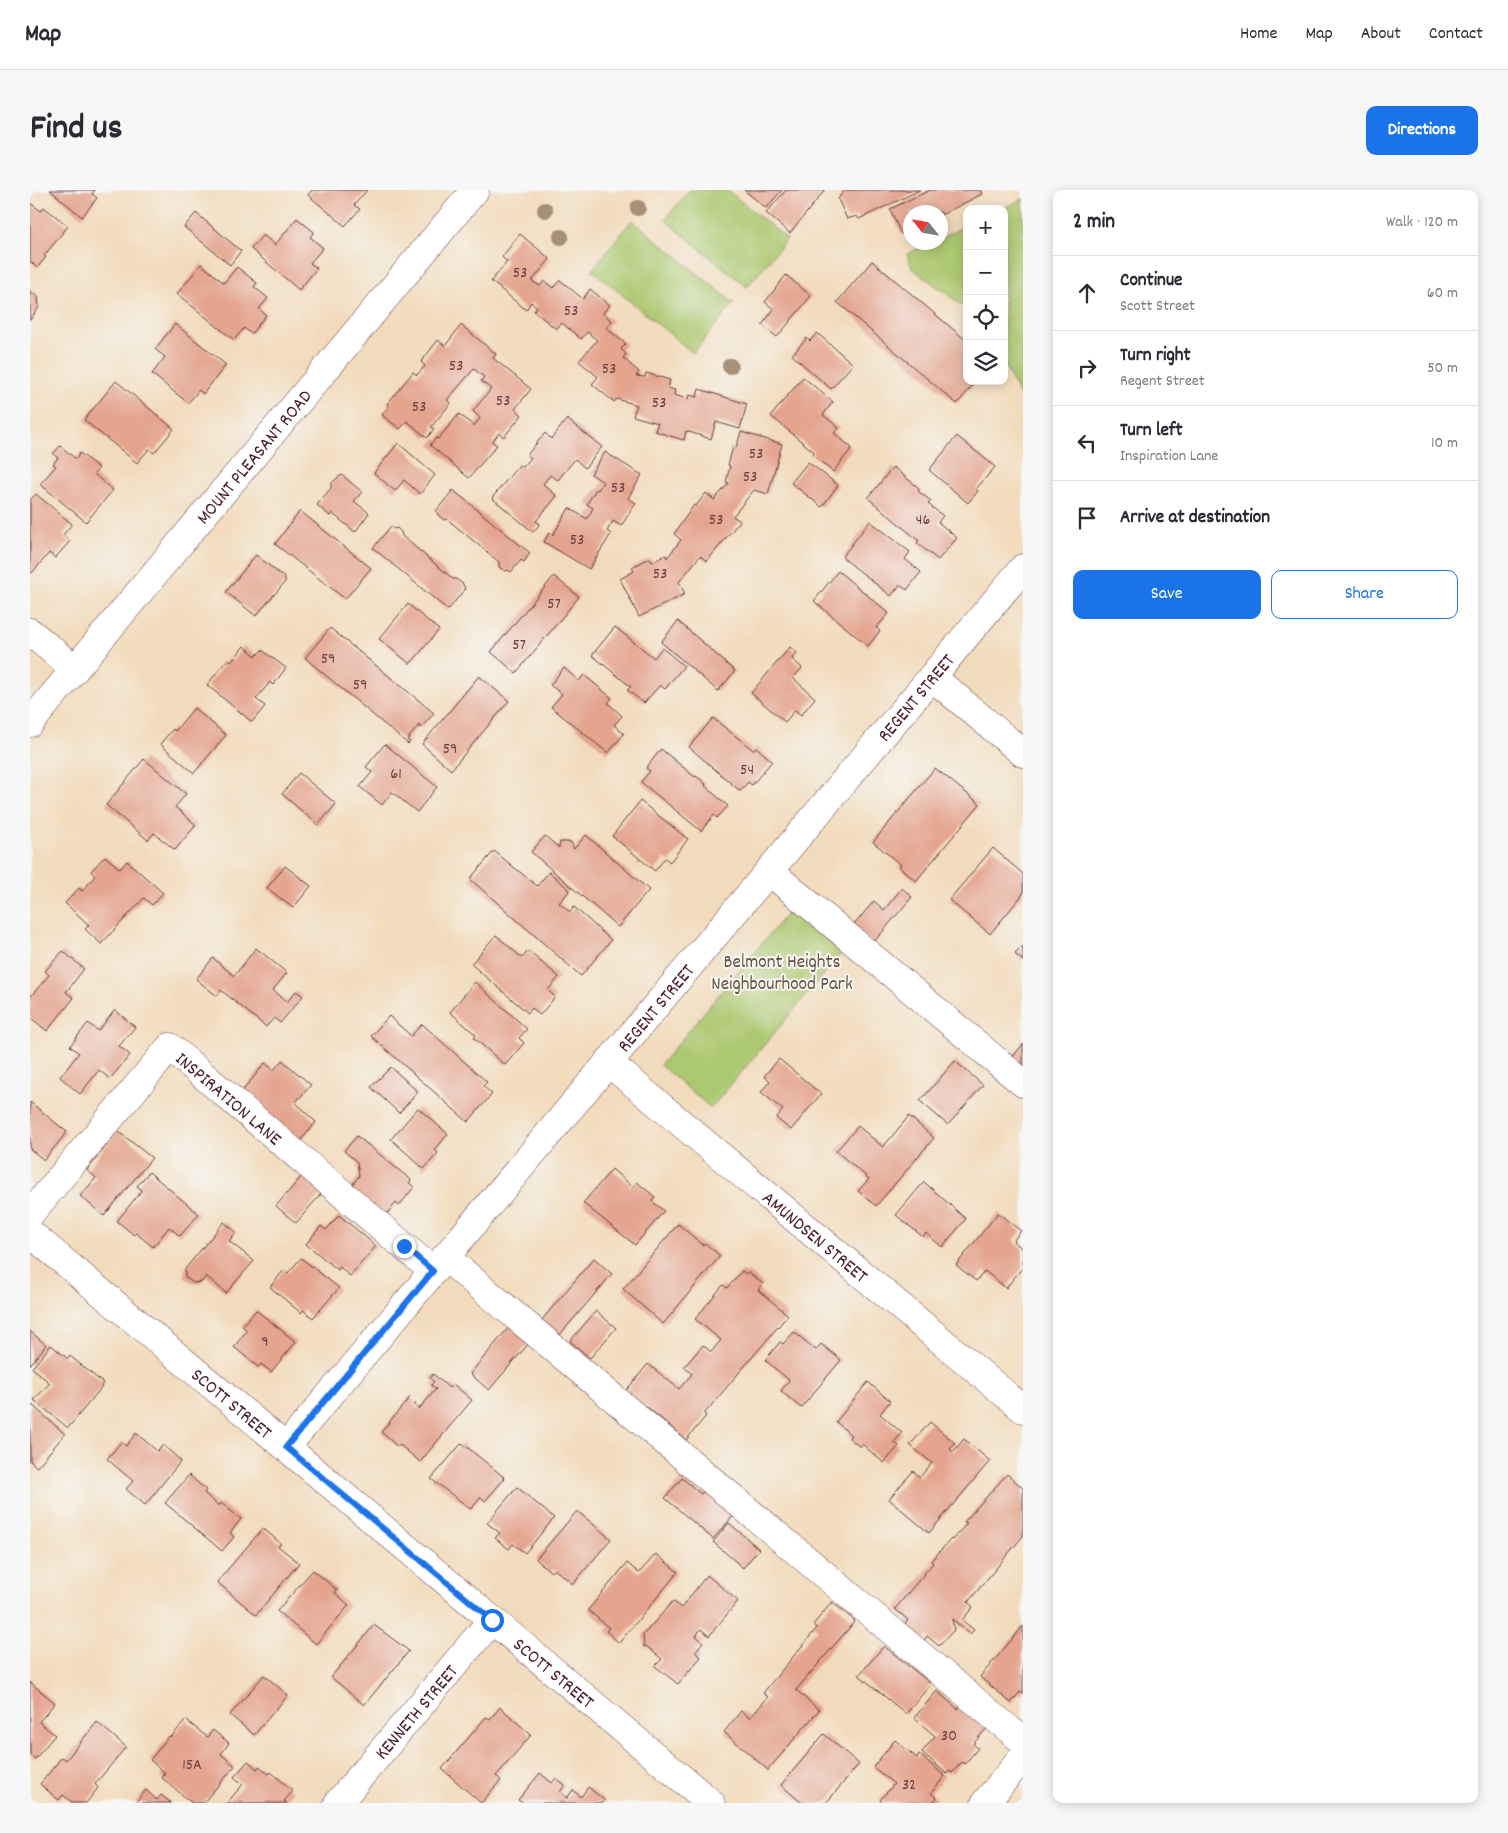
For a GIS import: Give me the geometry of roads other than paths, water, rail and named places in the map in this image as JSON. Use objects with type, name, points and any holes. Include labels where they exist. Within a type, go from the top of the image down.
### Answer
[{"type":"street","name":"MOUNT PLEASANT ROAD","points":[[30,723],[476,190]]},
{"type":"street","name":"REGENT STREET","points":[[286,1447],[1023,568]]},
{"type":"street","points":[[30,632],[75,669]]},
{"type":"street","points":[[932,677],[1023,753]]},
{"type":"street","points":[[769,871],[1023,1083]]},
{"type":"street","name":"INSPIRATION LANE","points":[[30,1214],[170,1046],[439,1264]]},
{"type":"street","name":"AMUNDSEN STREET","points":[[608,1062],[1023,1410]]},
{"type":"street","name":"SCOTT STREET","points":[[30,1233],[710,1803]]},
{"type":"street","points":[[439,1264],[1023,1740]]},
{"type":"street","name":"KENNETH STREET","points":[[338,1803],[492,1620]]},
{"type":"street","points":[[984,1803],[1023,1757]]},
{"type":"park label","name":"Belmont Heights Neighbourhood Park","points":[[782,971]]}]
